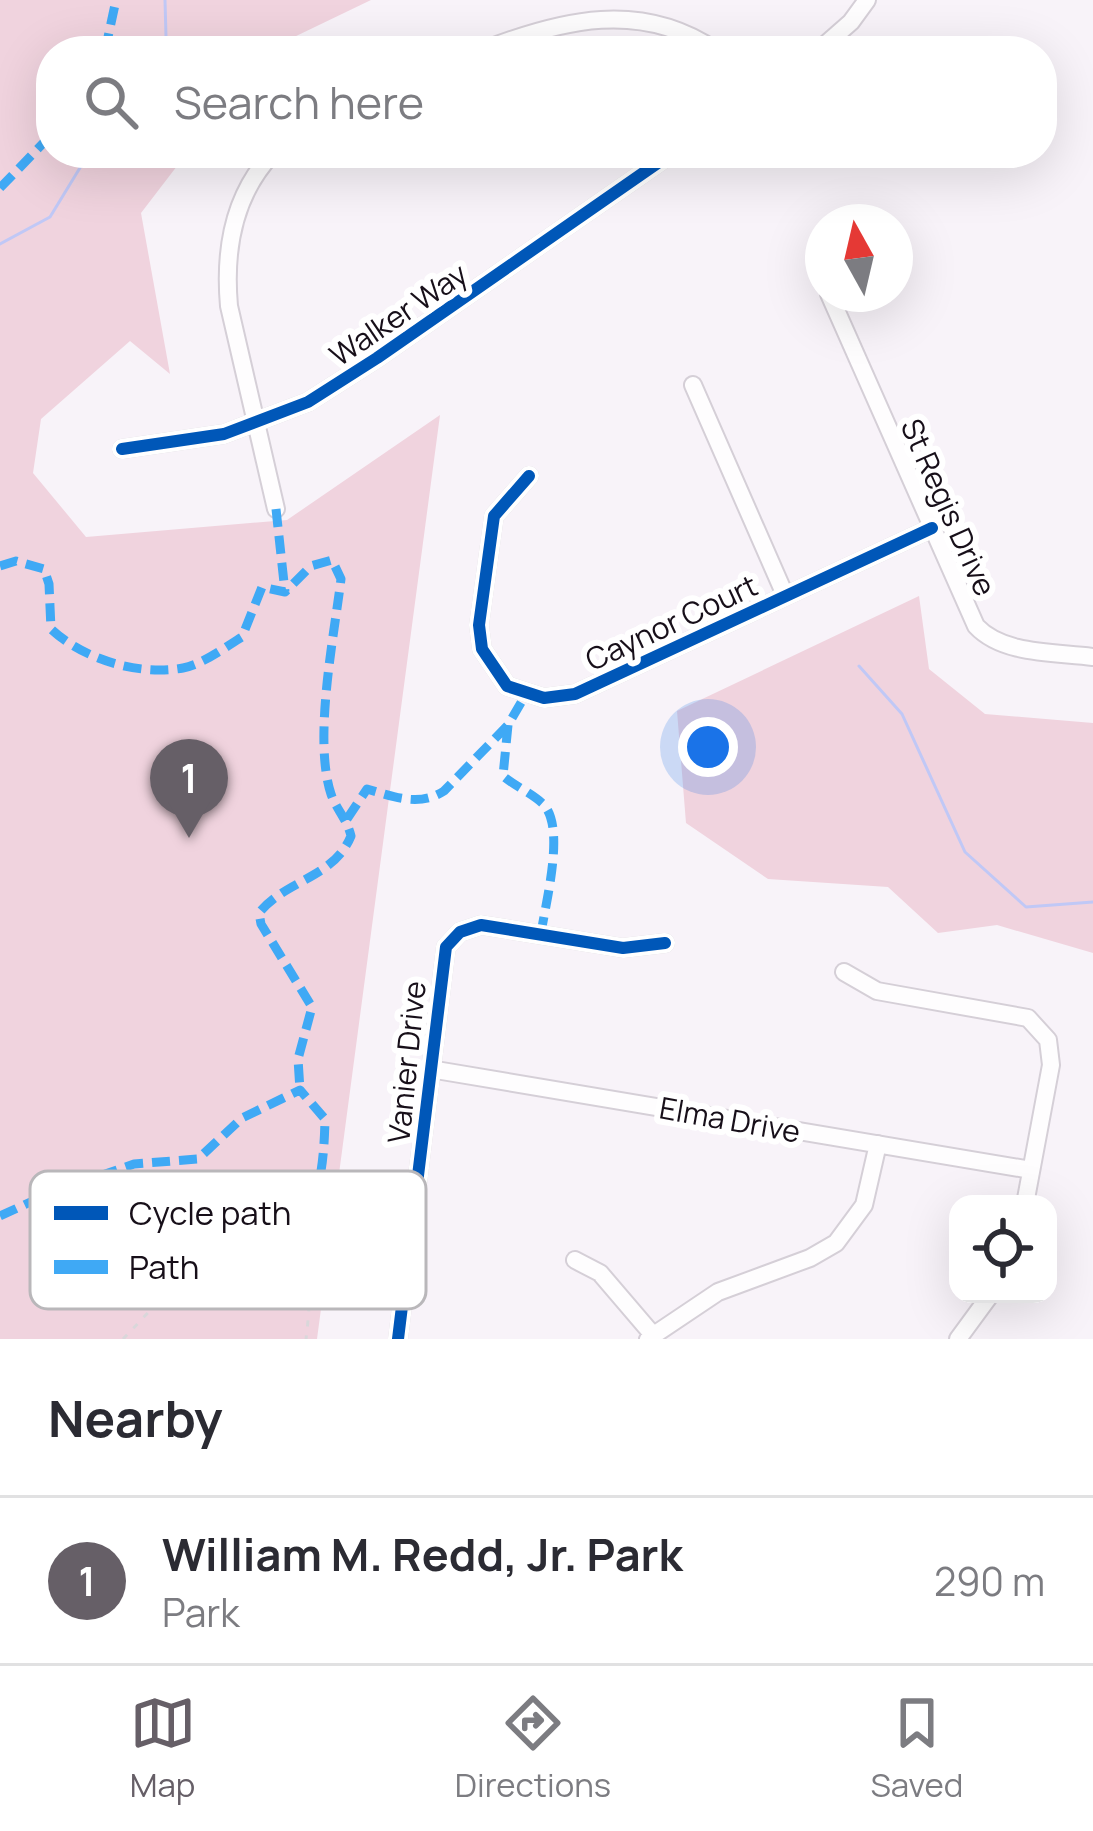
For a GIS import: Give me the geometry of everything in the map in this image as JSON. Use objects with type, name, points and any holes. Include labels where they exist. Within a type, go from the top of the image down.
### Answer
[{"type":"street","points":[[835,36],[867,0]]},
{"type":"street","points":[[519,36],[574,14],[606,8],[657,15],[695,36]]},
{"type":"street","points":[[262,168],[247,190],[227,247],[229,306],[276,509]]},
{"type":"street","name":"Walker Way","points":[[122,449],[256,425],[308,402],[650,168]]},
{"type":"street","name":"St Regis Drive","points":[[837,312],[964,604],[988,639],[1093,657]]},
{"type":"street","points":[[693,385],[785,595]]},
{"type":"street","name":"Caynor Court","points":[[529,476],[494,516],[479,625],[482,649],[507,686],[544,698],[575,694],[932,528]]},
{"type":"street","name":"Vanier Drive","points":[[418,1171],[442,958],[452,938],[492,926],[623,948],[664,943]]},
{"type":"street","points":[[844,972],[877,991],[1019,1015],[1037,1024],[1048,1040],[1051,1065],[1027,1195]]},
{"type":"street","name":"Elma Drive","points":[[430,1069],[1031,1170]]},
{"type":"street","points":[[575,1261],[607,1279],[651,1337],[731,1286],[810,1258],[836,1243],[864,1204],[878,1144]]},
{"type":"street","points":[[958,1339],[985,1303]]},
{"type":"street","name":"Vanier Drive","points":[[398,1339],[402,1309]]},
{"type":"path","points":[[124,1339],[154,1309]]},
{"type":"path","points":[[306,1339],[309,1309]]},
{"type":"shaded area","points":[[0,0],[371,0],[296,36],[36,36],[36,168],[176,168],[141,213],[170,374],[130,341],[41,419],[33,473],[86,537],[287,520],[440,415],[339,1171],[30,1171],[30,1309],[321,1309],[317,1339],[0,1339]]},
{"type":"shaded area","points":[[919,596],[929,669],[985,714],[1093,723],[1093,953],[997,925],[938,933],[888,887],[768,879],[686,823],[677,711]]},
{"type":"waterway","points":[[165,0],[166,36]]},
{"type":"waterway","points":[[0,244],[50,217],[80,168]]},
{"type":"waterway","points":[[859,666],[902,714],[965,852],[1026,907],[1093,902]]},
{"type":"marked path","points":[[108,36],[116,0]]},
{"type":"marked path","points":[[0,188],[36,151]]},
{"type":"marked path","points":[[276,509],[285,592]]},
{"type":"marked path","points":[[0,566],[16,561],[44,569],[51,629],[64,640],[112,663],[166,670],[198,663],[242,637],[262,587],[285,592],[311,566],[332,560],[341,579],[324,745],[331,794],[351,836],[333,861],[259,913],[261,924],[312,1007],[298,1059],[300,1090]]},
{"type":"marked path","points":[[347,819],[367,789],[416,800],[444,791],[508,725],[526,694]]},
{"type":"marked path","points":[[508,725],[503,776],[542,803],[553,829],[541,934]]},
{"type":"marked path","points":[[114,1171],[134,1164],[198,1159],[242,1118],[300,1090],[325,1119],[320,1171]]},
{"type":"marked path","points":[[0,1216],[30,1202]]},
{"type":"cycle path","points":[[122,449],[224,434],[308,402],[650,168]]},
{"type":"cycle path","points":[[529,476],[494,516],[479,625],[482,649],[507,686],[544,698],[575,694],[932,528]]},
{"type":"cycle path","points":[[419,1171],[446,947],[460,932],[481,925],[623,948],[665,943]]},
{"type":"cycle path","points":[[398,1339],[402,1309]]},
{"type":"place","name":"William M. Redd, Jr. Park","points":[[189,838]]}]
